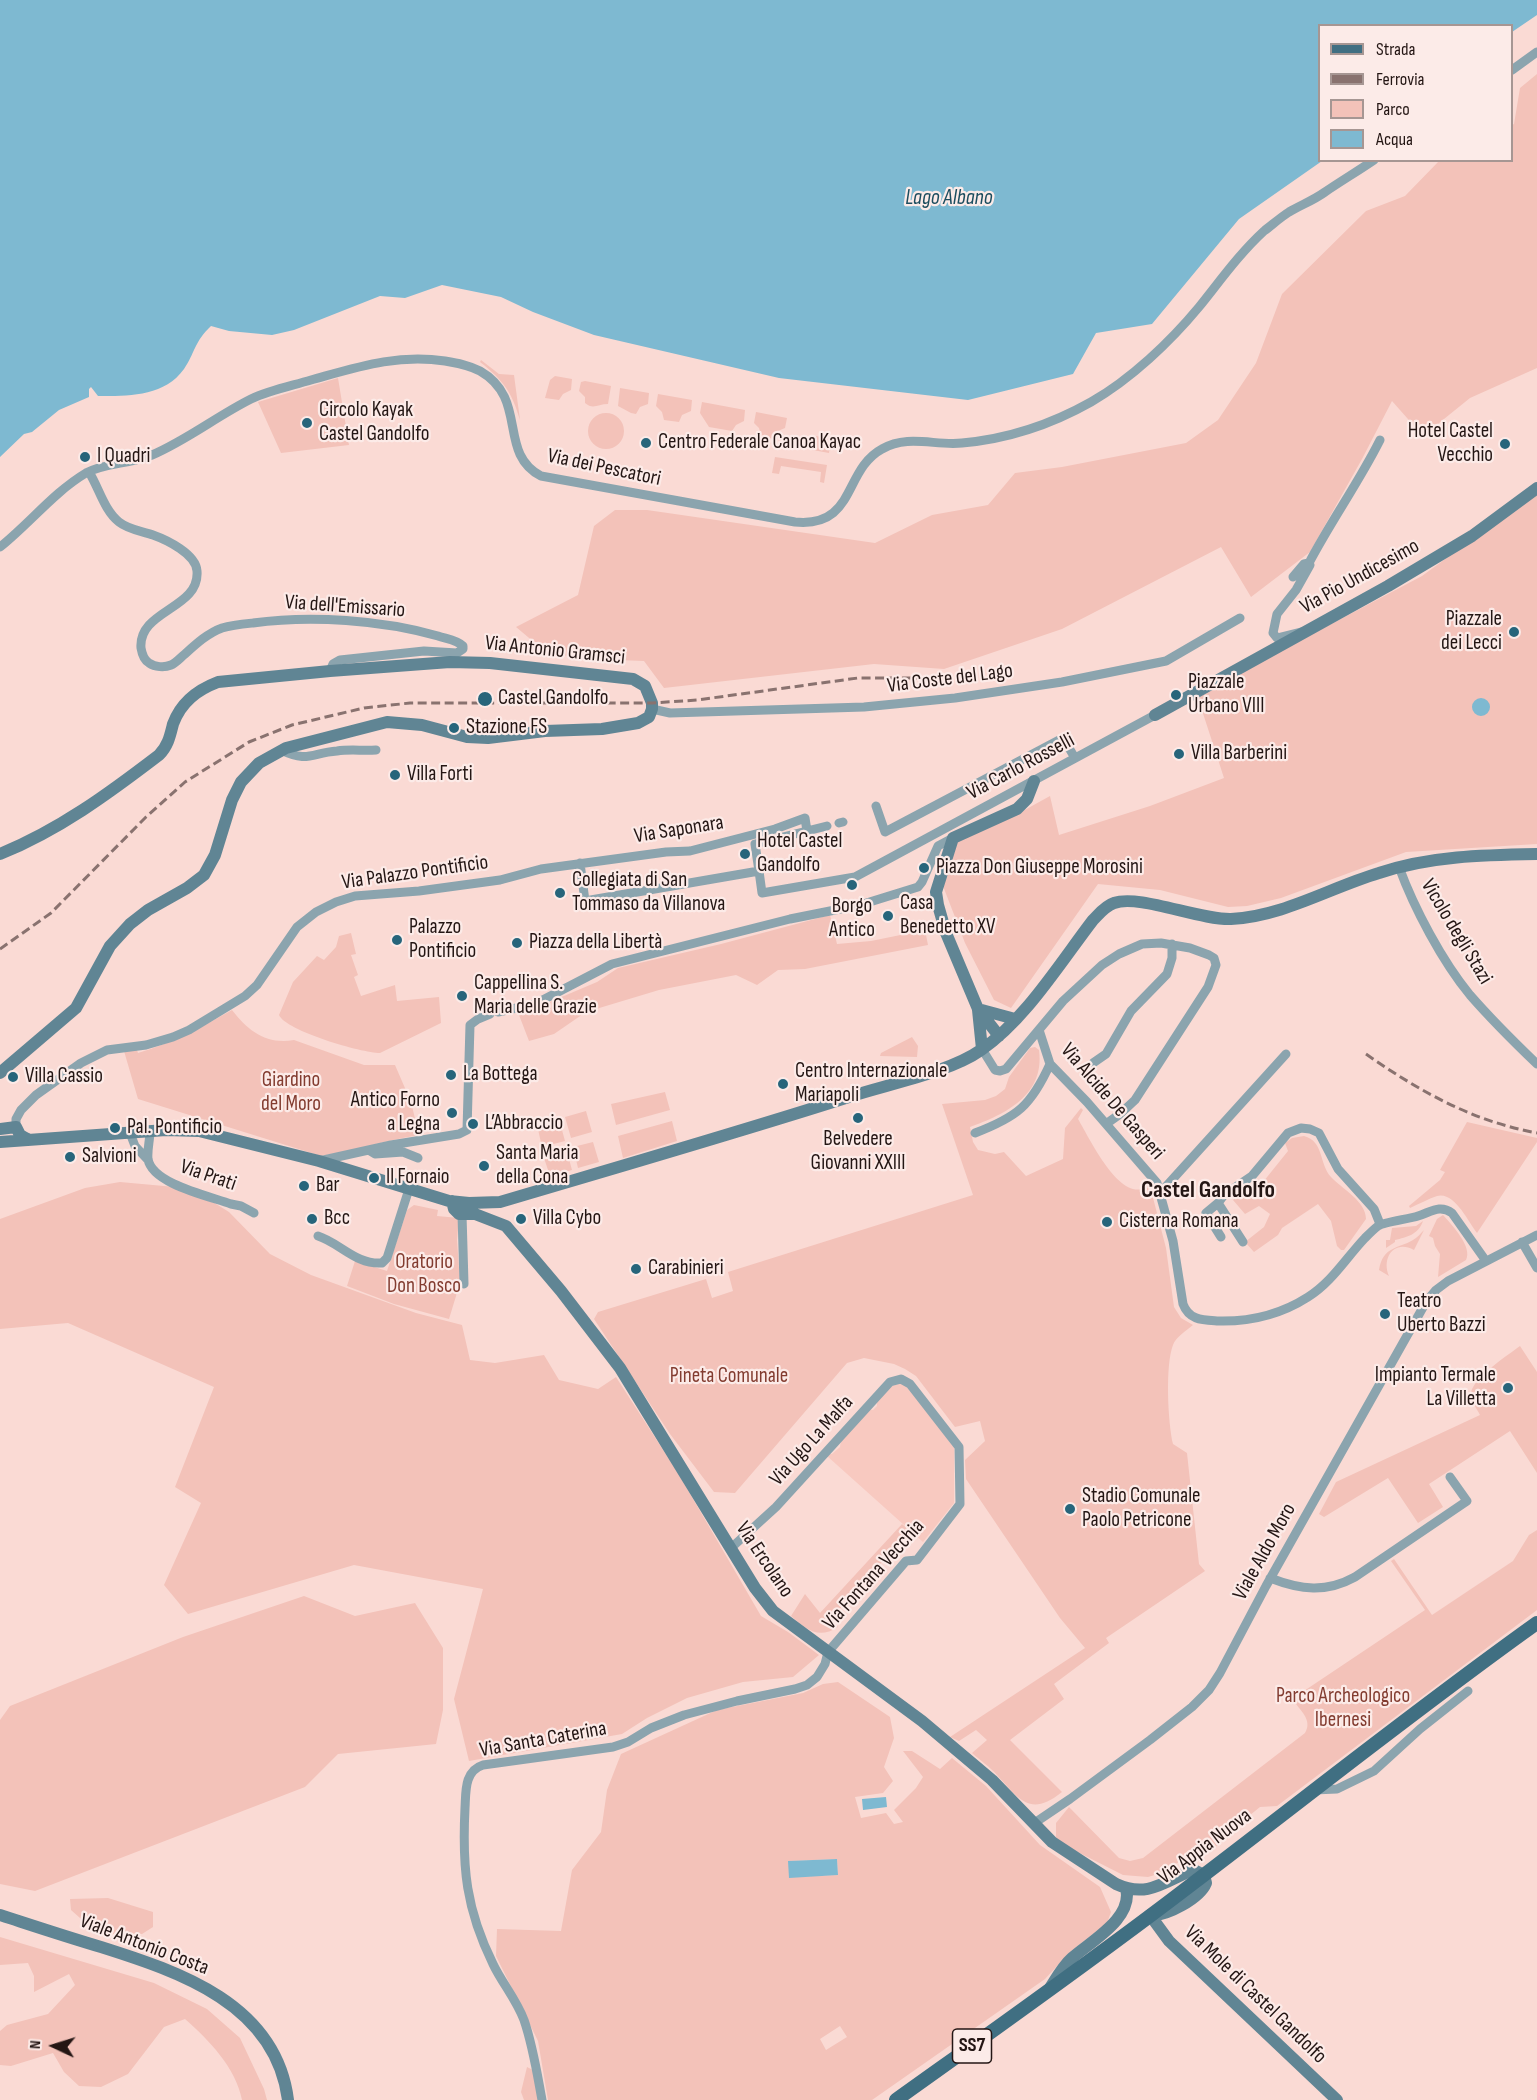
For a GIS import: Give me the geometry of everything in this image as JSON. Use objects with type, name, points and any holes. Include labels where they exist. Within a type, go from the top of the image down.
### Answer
[{"type":"main road","name":"Via Appia Nuova","points":[[896,2100],[1048,1992],[1476,1666],[1537,1623]]},
{"type":"street","points":[[1513,69],[1537,52]]},
{"type":"street","name":"Via dei Pescatori","points":[[0,547],[67,487],[89,472],[105,466],[132,463],[151,456],[269,391],[366,364],[402,359],[431,360],[463,365],[478,370],[495,383],[505,396],[509,407],[515,441],[521,457],[531,469],[541,476],[795,522],[816,522],[835,512],[846,499],[865,466],[876,453],[884,448],[912,441],[955,443],[1006,435],[1067,414],[1101,396],[1125,379],[1169,340],[1263,232],[1288,212],[1325,192],[1371,162]]},
{"type":"street","points":[[1304,632],[1293,632],[1277,638],[1273,628],[1277,614],[1301,582],[1332,520],[1364,471],[1380,440]]},
{"type":"street","name":"Via dell'Emissario","points":[[89,472],[109,510],[118,521],[127,527],[152,534],[167,542],[188,556],[196,567],[196,580],[192,590],[150,623],[144,631],[141,642],[142,653],[147,662],[152,665],[163,667],[173,664],[201,640],[222,628],[290,619],[321,619],[406,628],[456,641],[463,646],[463,650],[457,653],[424,651],[343,660],[335,662],[330,671]]},
{"type":"street","name":"Via Pio Undicesimo","points":[[1155,715],[1388,586],[1472,536],[1537,488]]},
{"type":"street","points":[[1293,577],[1304,564],[1309,563]]},
{"type":"street","name":"Via Coste del Lago","points":[[652,709],[670,713],[864,707],[955,698],[1062,682],[1166,661],[1240,618]]},
{"type":"street","name":"Via Antonio Gramsci","points":[[0,854],[41,836],[82,812],[159,755],[167,744],[183,706],[199,691],[218,682],[454,662],[490,663],[633,679],[641,682],[649,692],[652,709]]},
{"type":"street","points":[[0,1073],[76,1008],[110,946],[130,924],[204,875],[215,855],[237,788],[259,763],[281,750],[387,722],[441,728],[473,738],[494,738],[545,731],[620,727],[643,722],[649,717],[652,709]]},
{"type":"street","name":"Via Carlo Rosselli","points":[[759,871],[762,893],[853,877],[1155,715]]},
{"type":"street","points":[[876,806],[885,832],[1063,738],[1075,758]]},
{"type":"street","points":[[281,750],[296,756],[308,757],[335,751],[376,750]]},
{"type":"street","points":[[319,1161],[459,1134],[467,1130],[470,1025],[494,1013],[535,1004],[612,964],[790,919],[860,905],[918,887],[938,846],[1017,809],[1028,799],[1034,781]]},
{"type":"street","name":"Via Saponara","points":[[580,863],[690,851],[775,829],[805,818],[807,831]]},
{"type":"street","points":[[580,863],[585,901],[759,871],[755,844],[827,826]]},
{"type":"street","points":[[953,838],[936,892],[946,933],[978,1009],[999,1036]]},
{"type":"street","points":[[0,1142],[150,1131],[199,1131],[319,1161],[452,1201],[500,1202],[740,1132],[939,1069],[969,1057],[999,1036],[1093,920],[1103,909],[1115,903],[1124,901],[1142,903],[1212,918],[1245,917],[1295,906],[1355,881],[1399,867],[1456,857],[1537,854]]},
{"type":"street","name":"Via Palazzo Pontificio","points":[[16,1127],[16,1119],[21,1110],[36,1095],[81,1063],[107,1050],[146,1045],[173,1037],[245,996],[256,985],[297,927],[316,912],[336,902],[355,896],[402,893],[500,880],[541,869],[580,863]]},
{"type":"street","name":"Vicolo degli Stazi","points":[[1399,867],[1416,906],[1460,981],[1485,1012],[1537,1064]]},
{"type":"street","points":[[1039,1030],[1046,1019],[1070,995],[1113,958],[1142,944],[1172,944],[1212,956],[1216,965],[1213,977],[1139,1095],[1127,1108],[1106,1124]]},
{"type":"street","points":[[1093,1063],[1106,1054],[1131,1011],[1167,974],[1172,958],[1172,944]]},
{"type":"street","points":[[978,1009],[1015,1019]]},
{"type":"street","points":[[978,1009],[982,1049]]},
{"type":"street","name":"Via Alcide De Gasperi","points":[[982,1049],[995,1070],[1003,1071],[1039,1030]]},
{"type":"street","name":"Via Alcide De Gasperi","points":[[1039,1030],[1050,1064],[1154,1178],[1161,1192],[1177,1263],[1183,1304],[1188,1314],[1202,1320],[1248,1321],[1295,1305],[1327,1284],[1380,1224]]},
{"type":"street","points":[[1161,1192],[1286,1054]]},
{"type":"street","points":[[975,1133],[1021,1110],[1035,1092],[1050,1064]]},
{"type":"street","points":[[0,1129],[16,1127],[20,1135],[29,1140]]},
{"type":"street","points":[[1221,1237],[1206,1213],[1224,1195],[1252,1176],[1288,1133],[1306,1128],[1315,1130],[1322,1137],[1338,1169],[1374,1209],[1380,1224],[1404,1221],[1436,1209],[1445,1209],[1457,1220],[1486,1261]]},
{"type":"street","points":[[148,1160],[150,1131]]},
{"type":"street","points":[[130,1133],[138,1150],[148,1160]]},
{"type":"street","points":[[138,1150],[148,1148]]},
{"type":"street","points":[[368,1150],[375,1154],[403,1152],[418,1158]]},
{"type":"street","name":"Via Prati","points":[[148,1160],[153,1170],[162,1179],[241,1206],[254,1214]]},
{"type":"street","points":[[318,1236],[331,1241],[348,1254],[382,1263],[387,1258],[409,1189]]},
{"type":"street","points":[[452,1201],[456,1211],[462,1214],[464,1284]]},
{"type":"street","points":[[1218,1203],[1243,1242]]},
{"type":"street","name":"Via Ercolano","points":[[462,1214],[475,1214],[506,1226],[561,1291],[620,1368],[768,1606],[931,1729],[992,1780],[1057,1846],[1121,1886]]},
{"type":"street","name":"Viale Aldo Moro","points":[[1033,1824],[1105,1773],[1201,1699],[1220,1673],[1270,1578],[1426,1302],[1448,1281],[1537,1235]]},
{"type":"street","points":[[1522,1242],[1537,1268]]},
{"type":"street","name":"Via Ugo La Malfa","points":[[731,1548],[771,1512],[887,1384],[898,1379],[905,1380],[919,1396]]},
{"type":"street","name":"Via Fontana Vecchia","points":[[828,1652],[906,1561],[917,1560],[960,1504],[959,1447],[919,1396]]},
{"type":"street","points":[[1270,1578],[1296,1587],[1316,1589],[1337,1585],[1355,1577],[1467,1501],[1450,1477]]},
{"type":"street","name":"Via Santa Caterina","points":[[542,2100],[534,2054],[524,2022],[512,1995],[491,1960],[468,1898],[465,1880],[464,1825],[466,1792],[470,1774],[475,1768],[483,1765],[613,1747],[628,1742],[656,1726],[684,1716],[736,1701],[799,1688],[817,1677],[825,1664],[828,1652]]},
{"type":"street","points":[[1314,1790],[1338,1789],[1374,1771],[1468,1690]]},
{"type":"street","points":[[1121,1886],[1143,1891],[1193,1871],[1204,1875]]},
{"type":"street","points":[[1048,1992],[1069,1960],[1120,1916],[1127,1901],[1121,1886]]},
{"type":"street","name":"Viale Antonio Costa","points":[[0,1915],[143,1960],[209,1990],[244,2015],[266,2040],[281,2069],[288,2100]]},
{"type":"street","name":"Via Mole di Castel Gandolfo","points":[[1149,1915],[1169,1941],[1337,2100]]},
{"type":"shaded area","points":[[901,1383],[909,1386],[954,1448],[954,1503],[923,1542],[827,1456],[840,1447],[841,1440],[868,1409],[873,1410],[877,1406],[877,1400],[889,1387]]},
{"type":"green space","points":[[1537,74],[1537,368],[1470,398],[1423,436],[1392,401],[1310,552],[1251,597],[1221,547],[1062,629],[944,669],[874,664],[664,688],[644,661],[592,659],[547,653],[516,627],[578,595],[594,526],[615,510],[647,510],[875,543],[932,515],[988,505],[1015,473],[1062,467],[1186,443],[1218,420],[1256,363],[1282,294],[1366,211],[1405,196],[1438,162],[1513,162],[1513,124],[1520,88]]},
{"type":"green space","points":[[481,360],[499,374],[514,375],[520,420],[506,387],[480,362]]},
{"type":"green space","points":[[555,376],[572,379],[571,390],[563,394],[559,400],[545,398],[550,380]]},
{"type":"green space","name":"Circolo Kayak Castel Gandolfo","points":[[338,378],[349,445],[281,453],[258,402]]},
{"type":"green space","points":[[581,382],[611,386],[608,404],[593,406],[585,403],[585,397],[579,391]]},
{"type":"green space","points":[[620,388],[649,393],[648,404],[640,407],[636,414],[618,406]]},
{"type":"green space","points":[[658,394],[692,400],[691,411],[682,415],[679,422],[664,420],[662,412],[656,406]]},
{"type":"green space","points":[[702,402],[745,410],[744,421],[736,425],[732,431],[709,427],[700,413]]},
{"type":"green space","points":[[756,412],[787,418],[785,428],[778,431],[773,439],[761,436],[759,428],[754,423]]},
{"type":"green space","points":[[606,413],[619,418],[624,431],[619,444],[606,449],[593,444],[588,431],[593,418]]},
{"type":"green space","points":[[816,436],[831,439],[829,453],[780,444],[781,441],[814,447]]},
{"type":"green space","points":[[775,457],[827,465],[824,483],[820,482],[821,472],[781,466],[779,474],[772,473]]},
{"type":"green space","points":[[1537,492],[1537,844],[1406,852],[1281,898],[1247,906],[1228,907],[1160,890],[1098,884],[1011,1008],[994,1000],[965,943],[943,886],[958,840],[1021,812],[1050,796],[1059,835],[1150,806],[1224,778],[1197,695],[1422,576]]},
{"type":"green space","points":[[830,915],[837,944],[871,941],[925,930],[928,945],[805,969],[778,970],[757,985],[736,975],[659,990],[586,1012],[554,1034],[529,1041],[519,1015],[597,982],[618,968]]},
{"type":"green space","points":[[351,933],[356,954],[351,955],[358,975],[354,977],[361,996],[395,985],[397,1001],[439,997],[441,1023],[380,1053],[358,1049],[309,1034],[295,1028],[279,1015],[293,982],[317,956],[324,960],[336,947],[339,936]]},
{"type":"green space","name":"Giardino del Moro","points":[[232,1010],[252,1030],[267,1038],[294,1040],[364,1065],[395,1065],[411,1102],[419,1135],[321,1156],[138,1099],[124,1051],[137,1050],[138,1053],[163,1044]]},
{"type":"green space","points":[[912,1037],[918,1046],[917,1057],[880,1056],[881,1053]]},
{"type":"green space","name":"Pineta Comunale","points":[[1035,1047],[1039,1050],[1039,1066],[1036,1079],[1029,1091],[1009,1109],[970,1127],[973,1142],[978,1150],[995,1154],[1004,1152],[1026,1176],[1063,1159],[1065,1128],[1081,1108],[1083,1110],[1078,1119],[1107,1167],[1127,1186],[1138,1190],[1148,1186],[1151,1190],[1166,1248],[1174,1307],[1181,1318],[1193,1325],[1174,1342],[1170,1354],[1169,1409],[1173,1444],[1187,1453],[1199,1564],[1205,1571],[1106,1638],[1109,1643],[1054,1684],[1064,1699],[1010,1740],[1062,1792],[1041,1804],[1033,1804],[1019,1798],[972,1753],[987,1740],[976,1730],[959,1741],[950,1737],[1085,1648],[1060,1618],[966,1479],[965,1460],[985,1441],[980,1421],[955,1427],[916,1376],[894,1364],[864,1358],[847,1363],[735,1493],[714,1492],[670,1434],[594,1319],[598,1312],[706,1279],[712,1298],[733,1291],[728,1272],[973,1195],[942,1104],[985,1100],[996,1096],[1005,1089],[1009,1077],[1030,1048]]},
{"type":"green space","points":[[665,1092],[670,1110],[616,1125],[611,1104]]},
{"type":"green space","points":[[586,1111],[592,1132],[571,1138],[565,1117]]},
{"type":"green space","points":[[559,1119],[565,1141],[542,1147],[537,1125]]},
{"type":"green space","points":[[672,1121],[677,1141],[623,1158],[618,1136]]},
{"type":"green space","points":[[1467,1122],[1537,1138],[1537,1142],[1477,1233],[1460,1208],[1449,1198],[1437,1196],[1410,1208],[1409,1206],[1440,1180],[1445,1172],[1440,1170]]},
{"type":"green space","points":[[1304,1136],[1315,1143],[1327,1172],[1358,1201],[1366,1219],[1344,1250],[1341,1250],[1337,1246],[1331,1221],[1318,1204],[1282,1228],[1278,1235],[1254,1252],[1245,1242],[1264,1227],[1270,1214],[1259,1206],[1245,1214],[1233,1200],[1247,1189],[1251,1197],[1288,1151],[1285,1143],[1292,1138]]},
{"type":"green space","points":[[593,1142],[599,1162],[578,1168],[573,1147]]},
{"type":"green space","points":[[566,1148],[572,1170],[550,1176],[543,1155]]},
{"type":"green space","points":[[120,1182],[175,1187],[200,1194],[229,1212],[270,1254],[311,1275],[416,1313],[462,1325],[470,1360],[495,1363],[544,1355],[559,1380],[598,1389],[616,1377],[678,1473],[761,1616],[819,1655],[793,1677],[743,1682],[687,1698],[647,1718],[622,1734],[469,1761],[454,1699],[483,1589],[354,1565],[188,1614],[164,1585],[201,1503],[175,1487],[214,1387],[68,1323],[0,1329],[0,1219],[85,1188]]},
{"type":"green space","name":"Oratorio Don Bosco","points":[[414,1205],[438,1210],[437,1216],[459,1218],[457,1240],[460,1283],[449,1319],[394,1304],[347,1286],[355,1261],[387,1271],[407,1210]]},
{"type":"green space","points":[[1443,1215],[1460,1236],[1467,1249],[1467,1255],[1466,1260],[1438,1277],[1440,1254],[1433,1238],[1429,1236],[1437,1219]]},
{"type":"green space","points":[[1423,1221],[1415,1232],[1395,1240],[1386,1248],[1386,1240],[1390,1240],[1392,1228],[1416,1226]]},
{"type":"green space","points":[[1424,1230],[1414,1250],[1401,1247],[1391,1252],[1387,1262],[1389,1276],[1379,1270],[1388,1252],[1392,1249],[1414,1239]]},
{"type":"green space","points":[[1520,1346],[1537,1372],[1537,1473],[1510,1431],[1429,1484],[1443,1507],[1418,1523],[1388,1478],[1324,1517],[1319,1514],[1336,1482],[1480,1415],[1472,1399],[1473,1387],[1492,1367]]},
{"type":"green space","points":[[902,1524],[910,1531],[830,1620],[838,1627],[831,1631],[818,1633],[807,1629],[791,1616],[805,1594],[820,1613]]},
{"type":"green space","name":"Parco Archeologico Ibernesi","points":[[1537,1530],[1537,1610],[1277,1806],[1260,1807],[1234,1828],[1233,1835],[1206,1853],[1179,1862],[1148,1877],[1123,1875],[1054,1840],[1056,1823],[1069,1807],[1119,1858],[1130,1861],[1143,1858],[1305,1733],[1307,1719],[1292,1699],[1425,1610],[1391,1561],[1394,1559],[1432,1615],[1513,1561],[1529,1535]]},
{"type":"green space","points":[[304,1596],[355,1616],[415,1603],[443,1648],[443,1710],[436,1744],[338,1754],[305,1787],[35,1891],[0,1884],[0,1720],[10,1706],[183,1637]]},
{"type":"green space","points":[[838,1682],[890,1717],[894,1738],[884,1767],[893,1781],[883,1793],[855,1797],[861,1818],[886,1813],[894,1824],[903,1822],[894,1810],[916,1788],[923,1777],[903,1751],[912,1751],[940,1769],[952,1758],[986,1786],[1040,1845],[1100,1887],[1111,1912],[1107,1923],[1071,1951],[1045,1979],[872,2100],[548,2100],[538,2041],[496,1956],[497,1929],[561,1931],[572,1870],[601,1832],[607,1790],[621,1754],[717,1710],[803,1693],[823,1684]],"holes":[[[837,1859],[838,1875],[789,1877],[789,1861]],[[840,2026],[847,2037],[826,2050],[820,2039]]]},
{"type":"green space","points":[[108,1898],[153,1912],[153,1927],[142,1934],[98,1934],[71,1910],[70,1899]]},
{"type":"green space","points":[[0,1937],[154,1983],[207,2009],[240,2038],[267,2100],[242,2100],[228,2066],[212,2045],[185,2019],[164,2027],[128,2074],[101,2087],[79,2086],[64,2072],[53,2053],[11,2066],[0,2065],[0,2031],[7,2025],[48,2014],[75,1985],[69,1974],[34,1992],[34,1976],[28,1963],[0,1965]]},
{"type":"green space","points":[[527,2067],[533,2070],[539,2100],[524,2100],[521,2092]]},
{"type":"water","name":"Lago Albano","points":[[0,0],[1537,0],[1537,15],[1513,31],[1513,24],[1318,24],[1318,162],[1321,162],[1239,219],[1152,324],[1096,333],[1073,374],[968,400],[779,378],[594,335],[501,297],[442,285],[405,298],[380,296],[294,330],[272,335],[229,331],[211,326],[198,342],[184,369],[166,385],[145,393],[121,396],[98,396],[91,387],[89,397],[59,410],[32,432],[24,434],[0,457]]},
{"type":"water","points":[[1481,698],[1487,701],[1490,707],[1487,713],[1481,716],[1475,713],[1472,707],[1475,701]]},
{"type":"water","points":[[886,1797],[887,1807],[863,1810],[862,1799]]},
{"type":"water","points":[[837,1859],[838,1875],[789,1878],[788,1861]]},
{"type":"railway","points":[[0,949],[51,913],[146,817],[185,782],[249,742],[292,725],[364,708],[410,703],[652,703],[697,700],[858,678],[919,678]]},
{"type":"railway","points":[[1366,1054],[1447,1103],[1490,1121],[1537,1133]]},
{"type":"place","name":"Circolo Kayak Castel Gandolfo","points":[[307,423]]},
{"type":"place","name":"Centro Federale Canoa Kayac","points":[[646,443]]},
{"type":"place","name":"Hotel Castel Vecchio","points":[[1505,444]]},
{"type":"place","name":"I Quadri","points":[[85,457]]},
{"type":"place","name":"Piazzale dei Lecci","points":[[1514,632]]},
{"type":"place","name":"Piazzale Urbano VIII","points":[[1176,695]]},
{"type":"place","name":"Castel Gandolfo","points":[[485,699]]},
{"type":"place","name":"Stazione FS","points":[[454,728]]},
{"type":"place","name":"Villa Barberini","points":[[1179,754]]},
{"type":"place","name":"Villa Forti","points":[[395,775]]},
{"type":"place","name":"Hotel Castel Gandolfo","points":[[745,854]]},
{"type":"place","name":"Piazza Don Giuseppe Morosini","points":[[924,868]]},
{"type":"place","name":"Borgo Antico","points":[[852,885]]},
{"type":"place","name":"Collegiata di San Tommaso da Villanova","points":[[560,893]]},
{"type":"place","name":"Casa Benedetto XV","points":[[888,916]]},
{"type":"place","name":"Palazzo Pontificio","points":[[397,940]]},
{"type":"place","name":"Piazza della Libertà","points":[[517,943]]},
{"type":"place","name":"Cappellina S. Maria delle Grazie","points":[[462,996]]},
{"type":"place","name":"La Bottega","points":[[451,1075]]},
{"type":"place","name":"Villa Cassio","points":[[13,1077]]},
{"type":"place","name":"Centro Internazionale Mariapoli","points":[[783,1084]]},
{"type":"place","name":"Antico Forno a Legna","points":[[452,1113]]},
{"type":"place","name":"Belvedere Giovanni XXIII","points":[[858,1118]]},
{"type":"place","name":"L’Abbraccio","points":[[473,1124]]},
{"type":"place","name":"Pal. Pontificio","points":[[115,1128]]},
{"type":"place","name":"Salvioni","points":[[70,1157]]},
{"type":"place","name":"Santa Maria della Cona","points":[[484,1166]]},
{"type":"place","name":"Il Fornaio","points":[[374,1178]]},
{"type":"place","name":"Bar","points":[[304,1186]]},
{"type":"place","name":"Bcc","points":[[312,1219]]},
{"type":"place","name":"Villa Cybo","points":[[521,1219]]},
{"type":"place","name":"Cisterna Romana","points":[[1107,1222]]},
{"type":"place","name":"Carabinieri","points":[[636,1269]]},
{"type":"place","name":"Teatro Uberto Bazzi","points":[[1385,1314]]},
{"type":"place","name":"Impianto Termale La Villetta","points":[[1508,1388]]},
{"type":"place","name":"Stadio Comunale Paolo Petricone","points":[[1070,1509]]},
{"type":"district","name":"Castel Gandolfo","points":[[1208,1191]]}]
